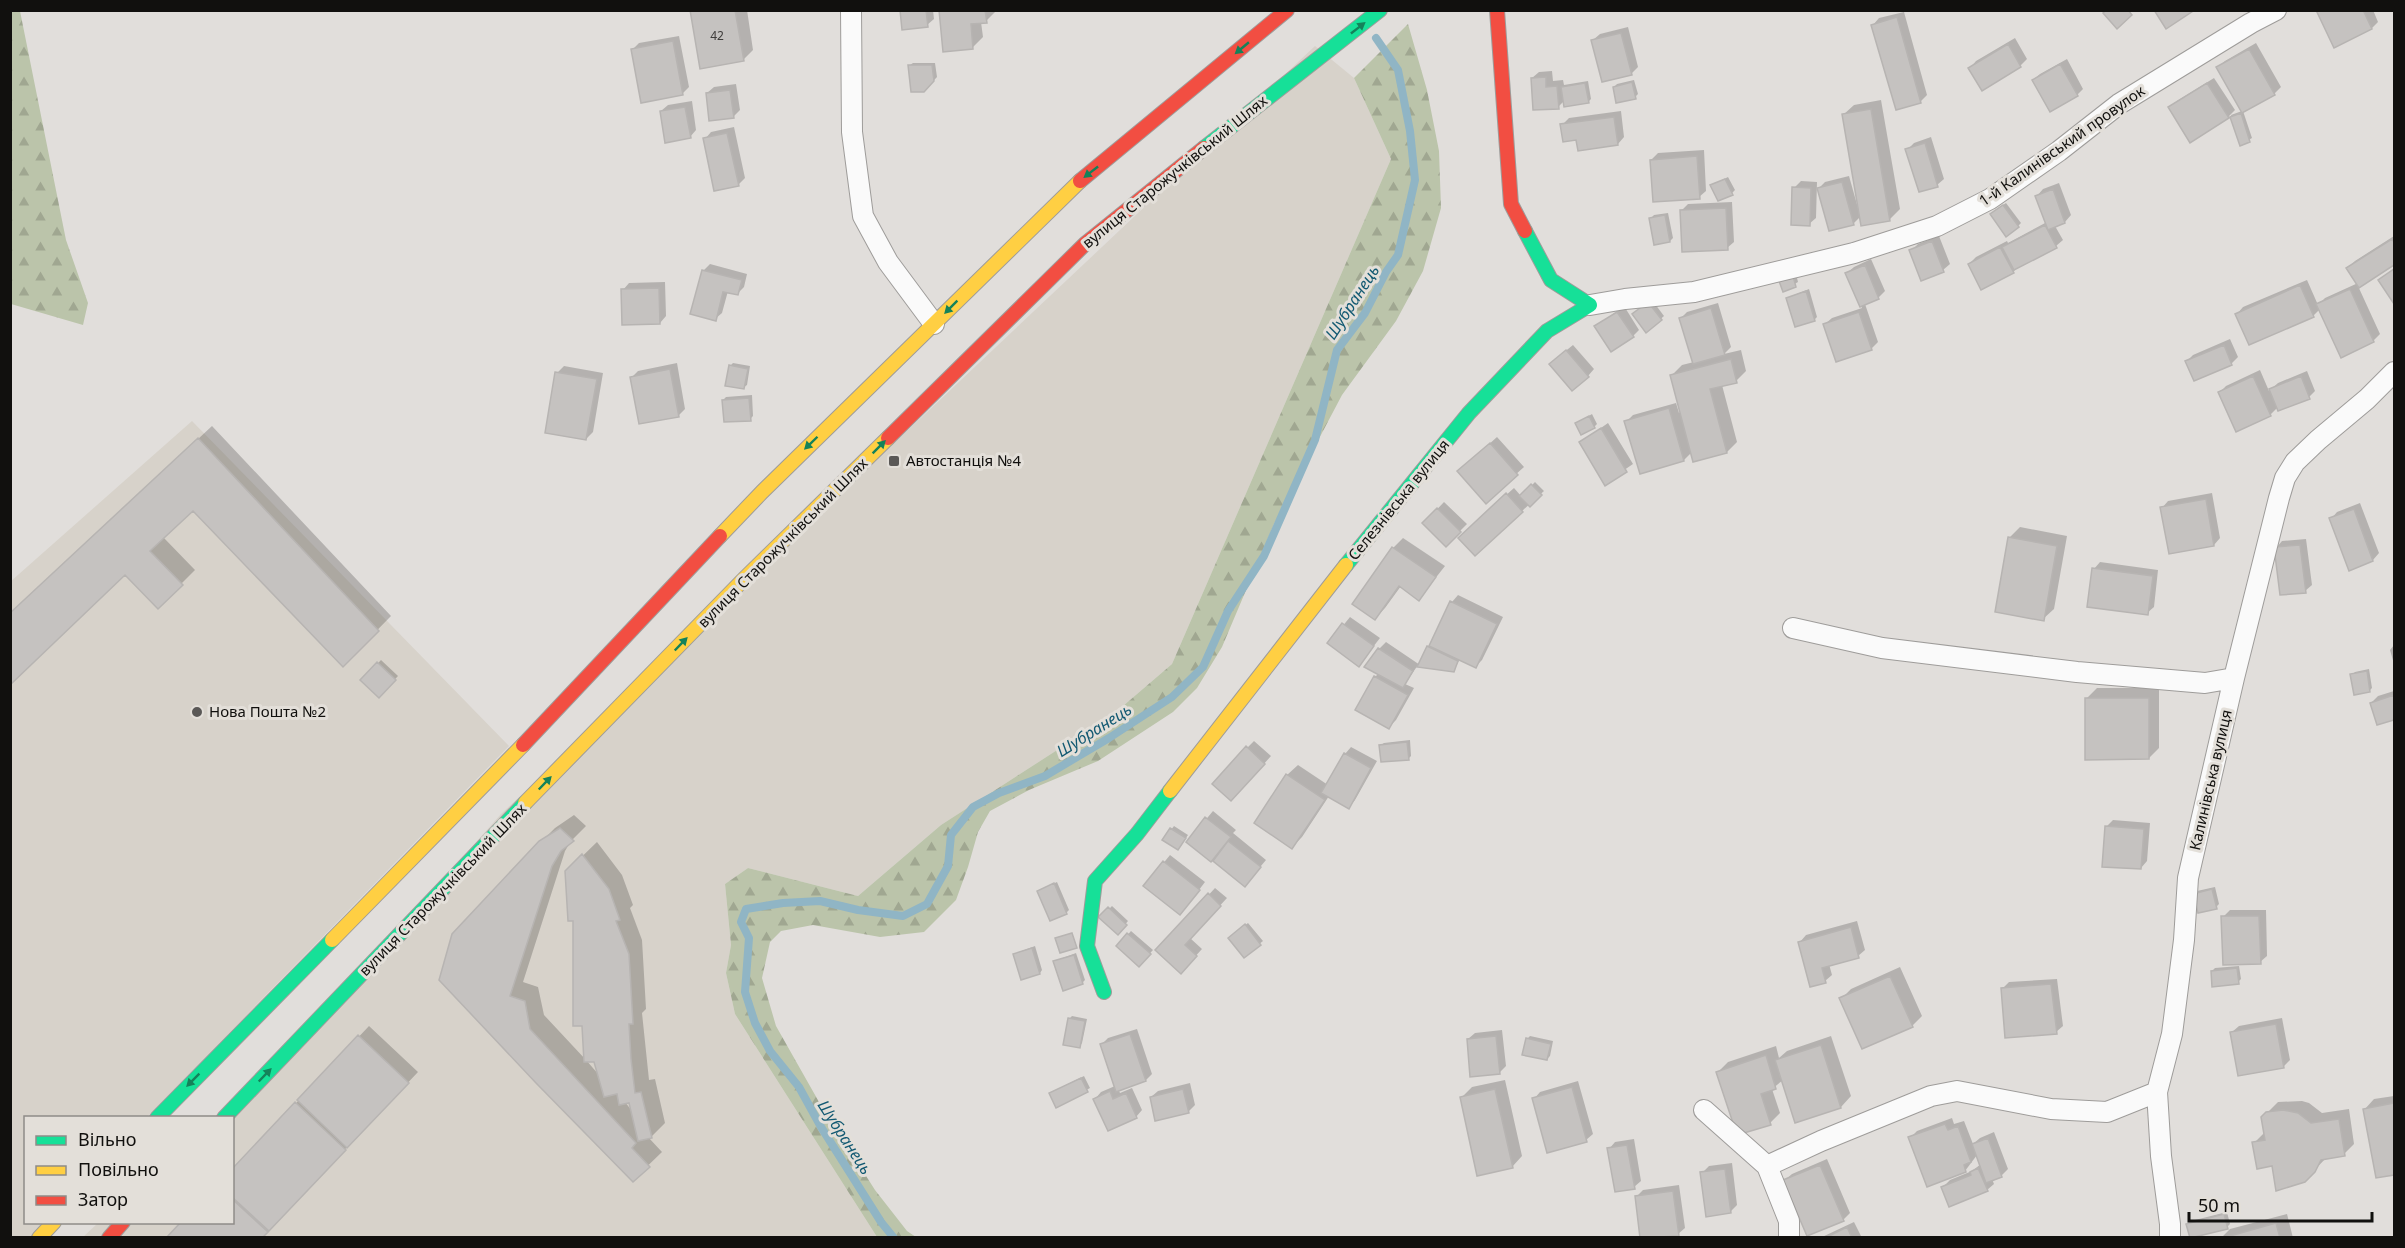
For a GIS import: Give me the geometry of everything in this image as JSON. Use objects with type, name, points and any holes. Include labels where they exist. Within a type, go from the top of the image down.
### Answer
[{"type":"main road","points":[[159,1116],[518,751],[762,492],[1071,188],[1287,10]]},
{"type":"main road","name":"вулиця Старожучківський Шлях","points":[[226,1116],[428,902],[744,579],[1102,221],[1380,10]]},
{"type":"main road","points":[[1497,10],[1511,204],[1551,280],[1590,305]]},
{"type":"main road","points":[[1071,188],[1085,203]]},
{"type":"main road","name":"Селезнівська вулиця","points":[[1104,992],[1088,946],[1095,881],[1137,834],[1322,594],[1469,413],[1547,331],[1590,305]]},
{"type":"main road","points":[[39,1238],[52,1224]]},
{"type":"main road","points":[[109,1238],[121,1224]]},
{"type":"street","points":[[851,10],[852,132],[863,216],[888,262],[934,324]]},
{"type":"street","name":"1-й Калинівський провулок","points":[[1590,305],[1694,292],[1854,254],[1937,226],[1990,199],[2060,152],[2119,105],[2251,23],[2276,10]]},
{"type":"street","name":"Калинівська вулиця","points":[[2170,1238],[2157,1092],[2172,1034],[2184,940],[2188,878],[2234,678],[2285,478],[2295,462],[2367,399],[2394,372]]},
{"type":"street","points":[[1793,628],[1882,648],[2077,672],[2205,683],[2234,678]]},
{"type":"street","points":[[1767,1166],[1931,1096],[1958,1091],[2051,1109],[2107,1112],[2157,1092]]},
{"type":"street","points":[[1704,1110],[1767,1166],[1789,1221],[1790,1238]]},
{"type":"shaded area","points":[[1315,46],[1354,78],[1391,159],[1172,664],[1116,712],[941,825],[858,896],[748,868],[725,884],[731,945],[726,973],[735,1014],[877,1237],[82,1238],[97,1224],[234,1224],[234,1116],[501,814]]},
{"type":"shaded area","points":[[192,421],[509,746],[148,1116],[24,1116],[24,1224],[43,1224],[30,1238],[10,1237],[10,582]]},
{"type":"green space","points":[[10,11],[20,11],[66,240],[88,303],[83,325],[11,304]]},
{"type":"green space","points":[[1408,24],[1427,90],[1439,151],[1441,208],[1423,271],[1396,321],[1342,395],[1274,524],[1222,647],[1197,688],[1173,712],[1098,761],[1029,790],[990,811],[978,832],[956,900],[924,932],[880,937],[813,925],[781,931],[770,942],[762,978],[776,1026],[819,1102],[875,1190],[907,1231],[916,1237],[877,1237],[735,1014],[726,973],[731,945],[725,884],[748,868],[858,896],[941,825],[1116,712],[1172,664],[1391,159],[1354,78]]},
{"type":"building","points":[[690,10],[735,10],[744,61],[700,69]]},
{"type":"building","points":[[900,10],[926,10],[928,27],[902,30]]},
{"type":"building","points":[[939,10],[985,10],[987,23],[971,24],[973,49],[943,52]]},
{"type":"building","points":[[2106,10],[2128,10],[2132,15],[2117,29],[2103,13]]},
{"type":"building","points":[[2154,10],[2193,10],[2193,11],[2166,29]]},
{"type":"building","points":[[2316,10],[2363,10],[2372,29],[2334,48]]},
{"type":"building","points":[[1897,17],[1921,103],[1896,110],[1871,25]]},
{"type":"building","points":[[1621,33],[1632,75],[1602,82],[1591,40]]},
{"type":"building","points":[[673,41],[683,95],[641,103],[631,49]]},
{"type":"building","points":[[2008,44],[2021,67],[1982,91],[1968,68]]},
{"type":"building","points":[[2249,49],[2275,95],[2242,113],[2216,67]]},
{"type":"building","points":[[2060,64],[2078,96],[2050,112],[2032,80]]},
{"type":"building","points":[[908,65],[932,65],[934,81],[924,92],[911,92]]},
{"type":"building","points":[[1546,77],[1546,87],[1557,86],[1559,109],[1533,110],[1531,78]]},
{"type":"building","points":[[1632,82],[1636,99],[1616,103],[1613,87]]},
{"type":"building","points":[[1585,83],[1589,103],[1564,107],[1561,87]]},
{"type":"building","points":[[2207,83],[2229,118],[2190,143],[2168,107]]},
{"type":"building","points":[[730,90],[734,118],[709,121],[706,93]]},
{"type":"building","points":[[685,107],[691,138],[665,143],[660,111]]},
{"type":"building","points":[[1871,109],[1890,221],[1861,226],[1842,114]]},
{"type":"building","points":[[2241,113],[2250,142],[2240,146],[2230,117]]},
{"type":"building","points":[[1614,117],[1618,145],[1578,151],[1576,140],[1563,142],[1560,124]]},
{"type":"building","points":[[727,133],[739,186],[714,191],[703,138]]},
{"type":"building","points":[[1925,143],[1938,187],[1919,192],[1905,149]]},
{"type":"building","points":[[1697,156],[1700,199],[1653,202],[1650,160]]},
{"type":"building","points":[[1725,179],[1733,195],[1718,201],[1710,185]]},
{"type":"building","points":[[1842,182],[1854,225],[1829,231],[1817,188]]},
{"type":"building","points":[[1792,187],[1811,188],[1810,226],[1791,225]]},
{"type":"building","points":[[2053,189],[2065,223],[2048,230],[2035,196]]},
{"type":"building","points":[[2003,205],[2019,227],[2006,237],[1990,214]]},
{"type":"building","points":[[1726,208],[1728,250],[1682,252],[1680,210]]},
{"type":"building","points":[[1665,215],[1670,242],[1654,245],[1649,218]]},
{"type":"building","points":[[2045,225],[2057,248],[2014,270],[2002,247]]},
{"type":"building","points":[[2392,239],[2394,265],[2359,288],[2346,268]]},
{"type":"building","points":[[1932,241],[1944,272],[1921,281],[1909,250]]},
{"type":"building","points":[[2000,247],[2014,273],[1981,290],[1968,264]]},
{"type":"building","points":[[1865,265],[1879,299],[1860,307],[1845,273]]},
{"type":"building","points":[[2394,269],[2394,304],[2378,280]]},
{"type":"building","points":[[702,270],[742,280],[738,295],[723,292],[716,321],[690,314]]},
{"type":"building","points":[[1793,276],[1796,287],[1783,292],[1779,281]]},
{"type":"building","points":[[2300,285],[2314,317],[2249,345],[2235,314]]},
{"type":"building","points":[[659,288],[660,324],[622,325],[621,289]]},
{"type":"building","points":[[2350,289],[2374,342],[2341,358],[2316,304]]},
{"type":"building","points":[[1806,291],[1815,321],[1795,327],[1786,298]]},
{"type":"building","points":[[1648,302],[1662,320],[1646,333],[1632,314]]},
{"type":"building","points":[[1711,308],[1725,355],[1693,364],[1679,318]]},
{"type":"building","points":[[1617,312],[1634,337],[1611,352],[1594,326]]},
{"type":"building","points":[[1859,312],[1872,350],[1836,362],[1823,324]]},
{"type":"building","points":[[2224,345],[2232,365],[2194,381],[2185,361]]},
{"type":"building","points":[[1566,350],[1589,377],[1572,391],[1549,364]]},
{"type":"building","points":[[1731,359],[1737,383],[1710,389],[1727,453],[1693,462],[1670,375]]},
{"type":"building","points":[[729,365],[748,369],[744,389],[725,386]]},
{"type":"building","points":[[670,369],[679,417],[639,424],[630,377]]},
{"type":"building","points":[[555,372],[597,379],[586,440],[545,433]]},
{"type":"building","points":[[2253,376],[2271,416],[2236,432],[2218,392]]},
{"type":"building","points":[[2301,376],[2310,399],[2278,411],[2269,389]]},
{"type":"building","points":[[749,398],[751,421],[724,422],[722,400]]},
{"type":"building","points":[[1669,408],[1684,461],[1640,474],[1624,421]]},
{"type":"building","points":[[1589,416],[1595,428],[1581,435],[1575,423]]},
{"type":"building","points":[[1601,428],[1627,472],[1605,486],[1579,442]]},
{"type":"building","points":[[198,438],[379,631],[343,667],[193,511],[150,551],[183,585],[158,609],[125,575],[10,685],[10,613]]},
{"type":"building","points":[[1490,443],[1518,475],[1486,504],[1457,471]]},
{"type":"building","points":[[1531,484],[1542,495],[1530,507],[1519,496]]},
{"type":"building","points":[[1506,493],[1523,512],[1475,556],[1458,538]]},
{"type":"building","points":[[2206,499],[2214,546],[2169,554],[2160,507]]},
{"type":"building","points":[[1437,508],[1461,532],[1446,547],[1422,523]]},
{"type":"building","points":[[2354,509],[2373,561],[2349,571],[2329,518]]},
{"type":"building","points":[[2008,537],[2057,546],[2044,621],[1995,612]]},
{"type":"building","points":[[2300,545],[2306,593],[2280,595],[2274,547]]},
{"type":"building","points":[[1392,547],[1436,577],[1419,601],[1399,586],[1375,620],[1352,604]]},
{"type":"building","points":[[2092,568],[2153,576],[2148,615],[2087,607]]},
{"type":"building","points":[[1450,601],[1497,624],[1476,668],[1429,646]]},
{"type":"building","points":[[1342,623],[1374,646],[1359,667],[1327,643]]},
{"type":"building","points":[[1427,646],[1458,661],[1454,672],[1417,667]]},
{"type":"building","points":[[1378,648],[1413,671],[1403,688],[1364,667]]},
{"type":"building","points":[[377,662],[396,680],[379,698],[360,680]]},
{"type":"building","points":[[2367,671],[2370,692],[2354,695],[2350,674]]},
{"type":"building","points":[[1374,676],[1408,695],[1389,729],[1355,710]]},
{"type":"building","points":[[2394,695],[2394,720],[2377,725],[2370,703]]},
{"type":"building","points":[[2085,698],[2149,698],[2149,759],[2085,760]]},
{"type":"building","points":[[1407,742],[1409,760],[1381,762],[1379,745]]},
{"type":"building","points":[[1246,746],[1265,764],[1231,801],[1212,784]]},
{"type":"building","points":[[1344,753],[1371,768],[1349,809],[1321,793]]},
{"type":"building","points":[[1286,774],[1325,800],[1292,849],[1254,823]]},
{"type":"building","points":[[1205,817],[1231,837],[1211,862],[1186,842]]},
{"type":"building","points":[[2105,826],[2144,829],[2141,869],[2102,867]]},
{"type":"building","points":[[560,828],[574,841],[561,851],[552,866],[510,996],[525,1001],[530,1029],[636,1143],[632,1148],[650,1167],[633,1182],[439,980],[452,934],[539,841]]},
{"type":"building","points":[[1170,828],[1186,838],[1178,850],[1162,840]]},
{"type":"building","points":[[1228,841],[1261,867],[1245,887],[1213,861]]},
{"type":"building","points":[[582,854],[609,889],[620,920],[616,921],[629,954],[633,1024],[629,1024],[635,1093],[641,1092],[652,1138],[638,1141],[629,1103],[619,1105],[617,1094],[604,1097],[594,1062],[584,1062],[582,1026],[573,1026],[573,921],[568,921],[565,871]]},
{"type":"building","points":[[1163,861],[1200,890],[1180,915],[1143,886]]},
{"type":"building","points":[[1054,883],[1067,914],[1050,921],[1037,891]]},
{"type":"building","points":[[2212,889],[2217,909],[2198,913],[2193,894]]},
{"type":"building","points":[[1208,893],[1221,906],[1185,945],[1197,956],[1181,974],[1155,950]]},
{"type":"building","points":[[1108,907],[1127,925],[1118,935],[1098,917]]},
{"type":"building","points":[[2221,916],[2259,916],[2261,964],[2223,965]]},
{"type":"building","points":[[1245,924],[1261,945],[1244,958],[1228,938]]},
{"type":"building","points":[[1851,927],[1859,958],[1822,968],[1826,983],[1810,987],[1798,942]]},
{"type":"building","points":[[1072,933],[1077,948],[1060,953],[1055,938]]},
{"type":"building","points":[[1127,933],[1151,954],[1139,967],[1116,946]]},
{"type":"building","points":[[1032,948],[1040,974],[1021,980],[1013,954]]},
{"type":"building","points":[[1074,955],[1083,984],[1063,991],[1053,961]]},
{"type":"building","points":[[2237,968],[2239,984],[2212,987],[2211,971]]},
{"type":"building","points":[[1890,976],[1913,1027],[1862,1049],[1839,998]]},
{"type":"building","points":[[2051,984],[2057,1034],[2005,1038],[2001,988]]},
{"type":"building","points":[[1068,1018],[1085,1021],[1080,1048],[1063,1045]]},
{"type":"building","points":[[2276,1024],[2284,1068],[2238,1076],[2230,1032]]},
{"type":"building","points":[[1130,1034],[1146,1081],[1116,1092],[1100,1044]]},
{"type":"building","points":[[358,1035],[409,1083],[347,1148],[297,1100]]},
{"type":"building","points":[[1496,1036],[1500,1074],[1470,1077],[1467,1039]]},
{"type":"building","points":[[1526,1038],[1551,1044],[1547,1060],[1522,1055]]},
{"type":"building","points":[[1821,1045],[1841,1108],[1795,1123],[1775,1060]]},
{"type":"building","points":[[1766,1055],[1776,1089],[1761,1094],[1771,1125],[1737,1135],[1716,1072]]},
{"type":"building","points":[[1081,1078],[1088,1092],[1056,1108],[1049,1093]]},
{"type":"building","points":[[1572,1087],[1587,1142],[1547,1153],[1532,1098]]},
{"type":"building","points":[[1183,1089],[1189,1113],[1155,1121],[1150,1097]]},
{"type":"building","points":[[1495,1089],[1513,1168],[1477,1176],[1460,1097]]},
{"type":"building","points":[[1110,1091],[1113,1099],[1126,1093],[1137,1118],[1108,1131],[1093,1099]]},
{"type":"building","points":[[295,1102],[346,1150],[269,1231],[234,1199],[234,1167]]},
{"type":"building","points":[[2394,1103],[2394,1175],[2376,1178],[2363,1109]]},
{"type":"building","points":[[2283,1110],[2298,1113],[2311,1123],[2339,1119],[2345,1156],[2321,1160],[2315,1172],[2305,1182],[2276,1191],[2272,1166],[2257,1169],[2252,1142],[2265,1140],[2261,1117],[2266,1112]]},
{"type":"building","points":[[1945,1124],[1948,1130],[1958,1126],[1971,1162],[1964,1165],[1966,1172],[1927,1187],[1908,1137]]},
{"type":"building","points":[[1988,1138],[2002,1177],[1986,1183],[1972,1144]]},
{"type":"building","points":[[1627,1145],[1635,1189],[1615,1192],[1607,1148]]},
{"type":"building","points":[[1820,1165],[1844,1221],[1807,1236],[1783,1180]]},
{"type":"building","points":[[1978,1168],[1988,1191],[1949,1207],[1941,1187],[1971,1175],[1970,1172]]},
{"type":"building","points":[[1725,1169],[1731,1213],[1706,1217],[1700,1172]]},
{"type":"building","points":[[1673,1191],[1679,1236],[1640,1238],[1635,1196]]},
{"type":"building","points":[[234,1201],[268,1232],[262,1238],[166,1238],[179,1224],[234,1224]]},
{"type":"building","points":[[2224,1214],[2228,1229],[2190,1238],[2186,1224]]},
{"type":"building","points":[[2276,1223],[2280,1238],[2223,1238]]},
{"type":"building","points":[[1847,1227],[1852,1238],[1825,1238]]},
{"type":"waterway","name":"Шубранець","points":[[894,1238],[881,1222],[821,1127],[799,1087],[770,1051],[755,1023],[745,992],[749,938],[741,922],[746,909],[783,903],[820,901],[858,910],[903,916],[927,904],[948,866],[951,835],[973,807],[999,793],[1045,776],[1109,738],[1172,697],[1203,667],[1228,611],[1264,556],[1315,440],[1337,350],[1365,313],[1386,272],[1398,255],[1415,180],[1410,131],[1398,70],[1376,38]]},
{"type":"traffic: fast","points":[[1204,148],[1380,10]]},
{"type":"traffic: fast","points":[[1346,565],[1469,413],[1547,331],[1590,305],[1551,280],[1525,231]]},
{"type":"traffic: fast","points":[[1104,992],[1087,946],[1095,881],[1137,834],[1170,791]]},
{"type":"traffic: fast","points":[[226,1116],[525,803]]},
{"type":"traffic: fast","points":[[159,1116],[332,940]]},
{"type":"traffic: slow","points":[[720,536],[762,492],[1080,181]]},
{"type":"traffic: slow","points":[[525,803],[744,579],[888,438]]},
{"type":"traffic: slow","points":[[1170,791],[1346,565]]},
{"type":"traffic: slow","points":[[332,940],[523,745]]},
{"type":"traffic: slow","points":[[39,1238],[52,1224]]},
{"type":"traffic: jam","points":[[1080,181],[1287,10]]},
{"type":"traffic: jam","points":[[1497,10],[1511,204],[1525,231]]},
{"type":"traffic: jam","points":[[888,438],[1085,244],[1204,148]]},
{"type":"traffic: jam","points":[[523,745],[720,536]]},
{"type":"traffic: jam","points":[[109,1238],[121,1224]]},
{"type":"place","name":"Автостанція №4","points":[[894,461]]},
{"type":"place","name":"Нова Пошта №2","points":[[197,712]]}]
